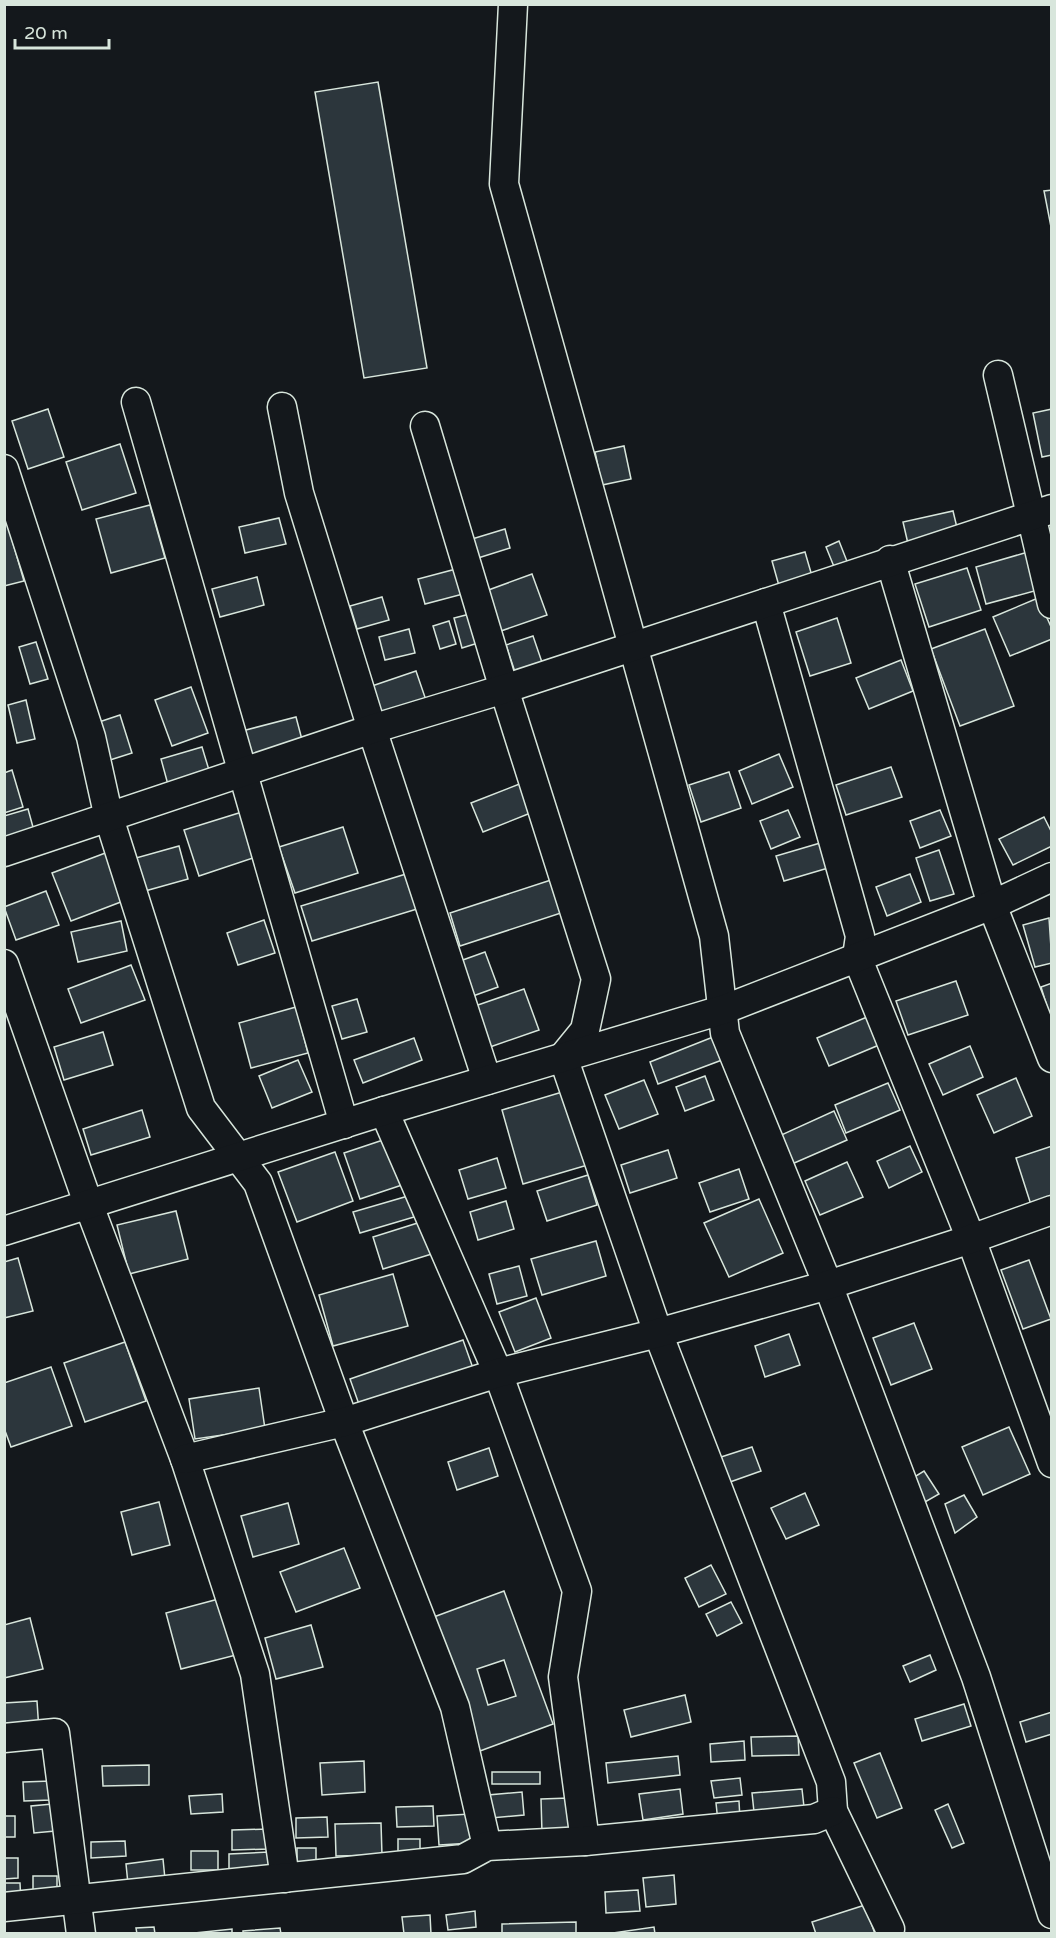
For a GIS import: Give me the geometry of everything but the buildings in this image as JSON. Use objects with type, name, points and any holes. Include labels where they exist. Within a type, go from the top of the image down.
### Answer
[{"type":"street","points":[[513,4],[504,184],[714,936],[725,1033],[828,1285],[976,1677],[1052,1914]]},
{"type":"street","points":[[998,375],[1041,513],[1052,604]]},
{"type":"street","points":[[136,402],[344,1124]]},
{"type":"street","points":[[282,407],[299,493],[372,729],[487,1080]]},
{"type":"street","points":[[426,426],[504,689],[596,979],[585,1030],[563,1057]]},
{"type":"street","points":[[4,469],[91,737],[109,818],[201,1108],[258,1183],[344,1422],[455,1707],[487,1846]]},
{"type":"street","points":[[4,852],[372,729],[504,689],[890,560],[1041,513]]},
{"type":"street","points":[[890,560],[992,904],[1052,1058]]},
{"type":"street","points":[[766,603],[860,936],[857,957],[971,1239],[1052,1463]]},
{"type":"street","points":[[4,1231],[384,1111],[724,1009],[992,904],[1052,877]]},
{"type":"street","points":[[4,964],[88,1203],[185,1459],[255,1674],[285,1878]]},
{"type":"street","points":[[563,1057],[658,1334],[831,1782],[833,1811],[890,1929]]},
{"type":"street","points":[[384,1111],[498,1373],[576,1591],[563,1677],[585,1840]]},
{"type":"street","points":[[185,1459],[344,1422],[498,1373],[658,1334],[828,1285],[1052,1210]]},
{"type":"street","points":[[4,1738],[56,1733],[81,1934]]},
{"type":"street","points":[[4,1907],[463,1859],[487,1846],[585,1840],[814,1819],[833,1811]]}]
